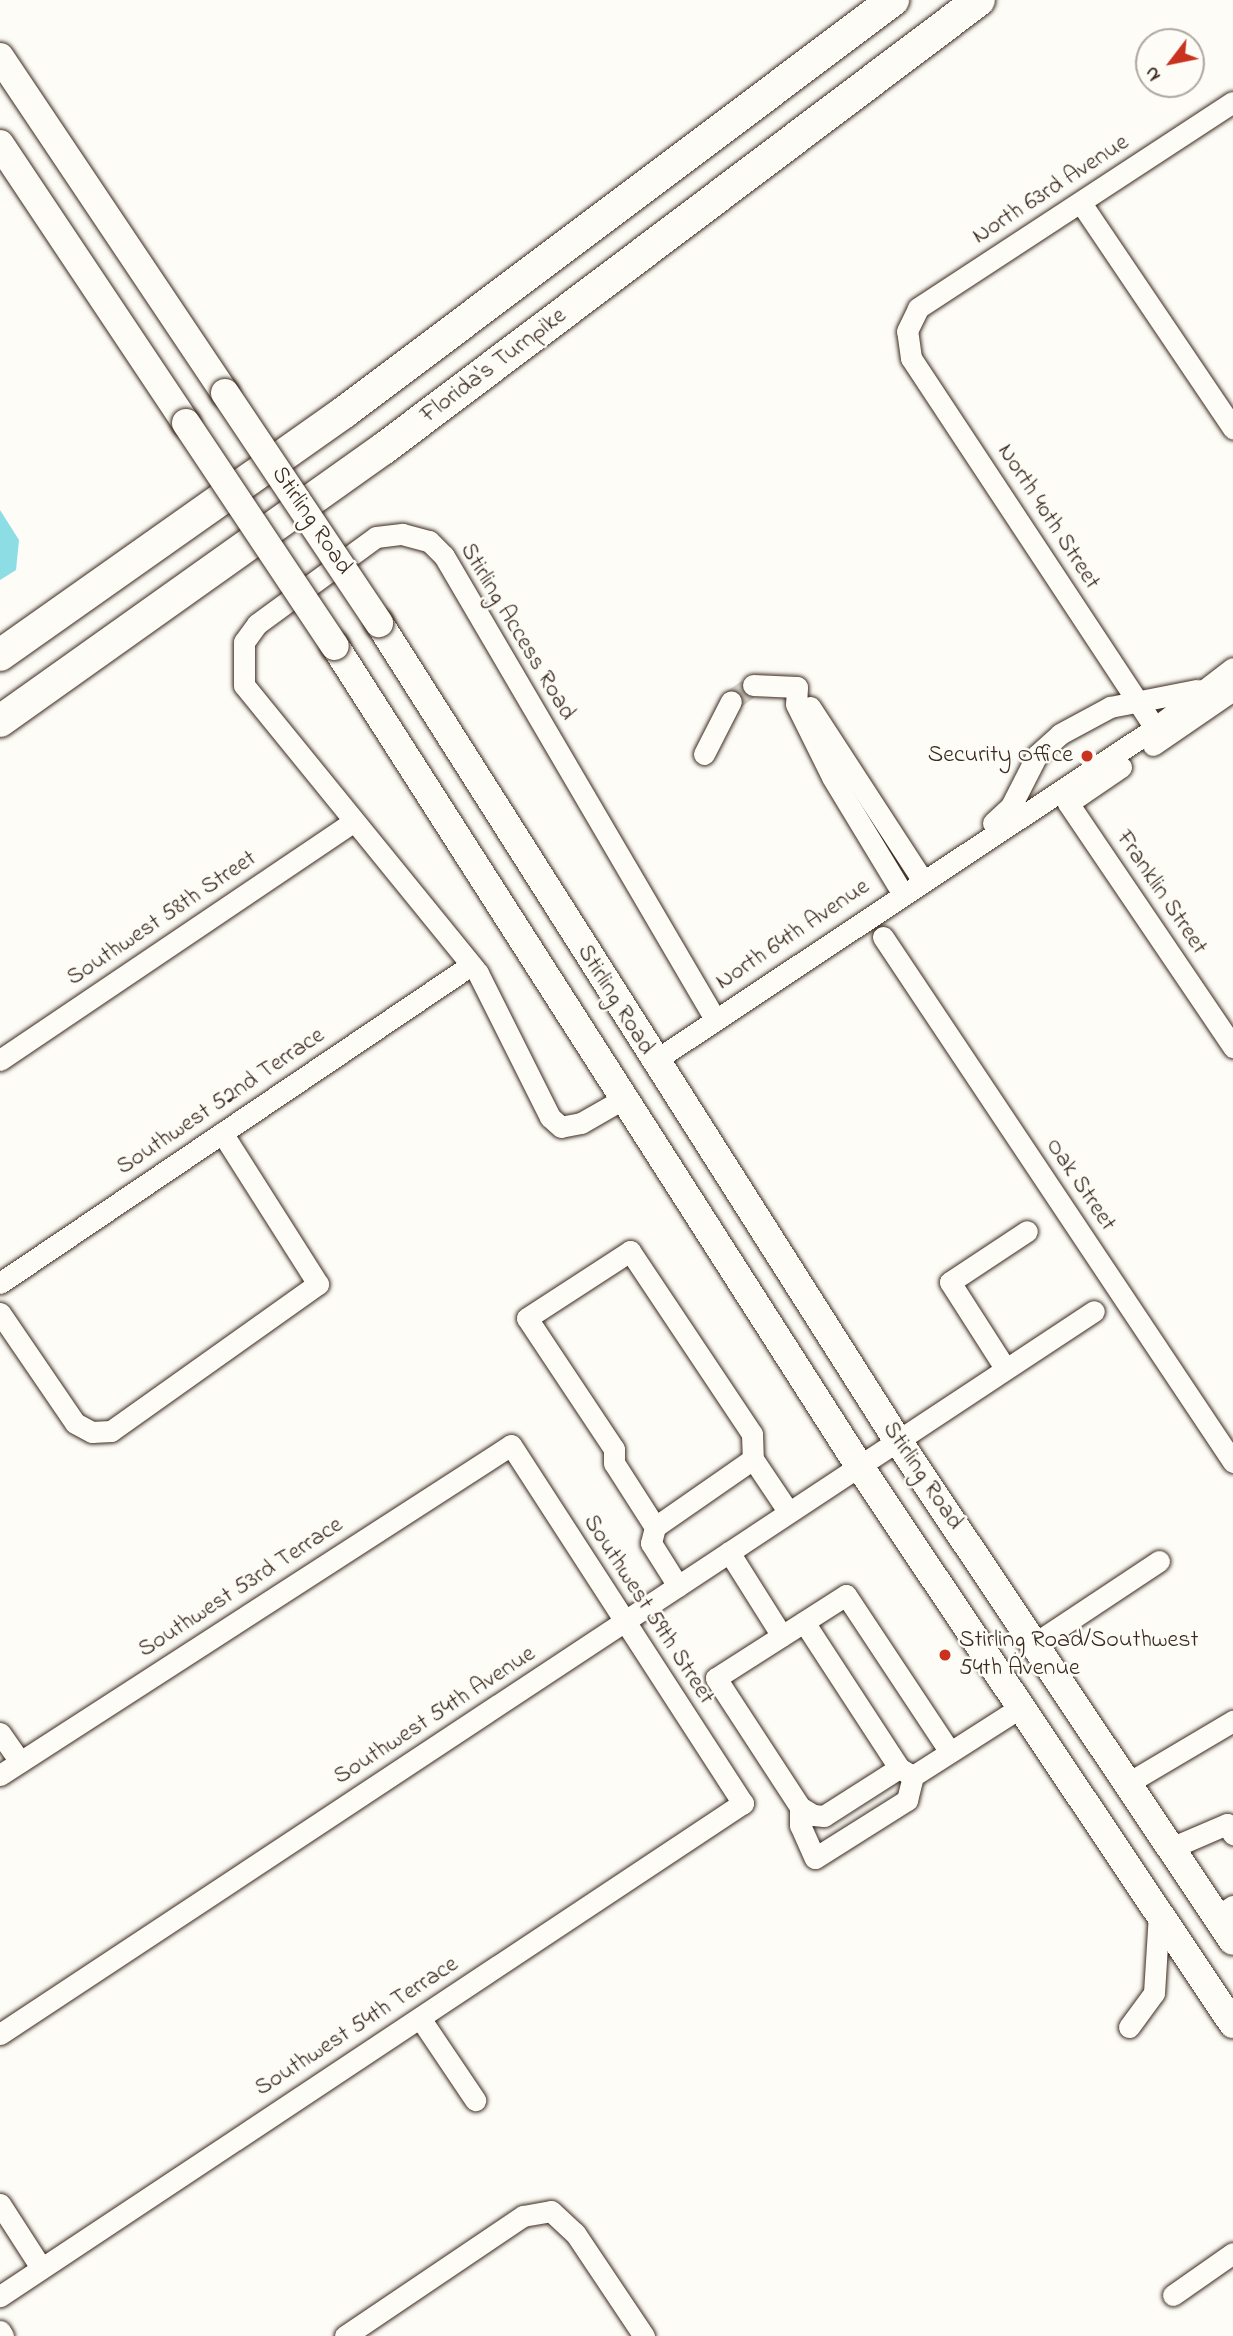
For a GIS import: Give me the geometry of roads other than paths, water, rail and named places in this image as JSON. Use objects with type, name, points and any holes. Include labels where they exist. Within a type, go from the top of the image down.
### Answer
[{"type":"highway","points":[[0,655],[342,413],[893,0]]},
{"type":"highway","name":"Florida's Turnpike","points":[[0,721],[383,449],[979,0]]},
{"type":"main road","name":"Stirling Road","points":[[0,57],[379,623],[654,1061],[896,1438],[1171,1848],[1225,1912],[1233,1941]]},
{"type":"main road","name":"Stirling Road","points":[[0,144],[335,646],[858,1464],[1233,2024]]},
{"type":"street","name":"North 63rd Avenue","points":[[907,331],[918,308],[1233,102]]},
{"type":"street","points":[[1081,203],[1233,428]]},
{"type":"street","name":"North 40th Street","points":[[907,331],[911,358],[1155,728]]},
{"type":"street","name":"Stirling Access Road","points":[[623,1099],[561,1127],[550,1117],[506,1019],[471,965],[253,700],[240,662],[257,624],[376,537],[402,534],[429,541],[444,556],[715,1019]]},
{"type":"street","name":"North 64th Avenue","points":[[654,1061],[901,891],[1155,728],[1203,688],[1233,668]]},
{"type":"street","points":[[753,685],[797,687]]},
{"type":"street","points":[[797,687],[921,878]]},
{"type":"street","points":[[797,687],[796,704],[855,821],[901,891]]},
{"type":"street","name":"North 64th Avenue","points":[[962,852],[1011,806],[1037,755],[1060,734],[1110,707],[1139,704],[1203,688]]},
{"type":"street","name":"Franklin Street","points":[[1233,691],[1068,803],[1233,1047]]},
{"type":"street","points":[[704,754],[731,701]]},
{"type":"street","points":[[855,821],[875,807]]},
{"type":"street","name":"Southwest 58th Street","points":[[0,1060],[353,822]]},
{"type":"street","name":"Oak Street","points":[[883,937],[1233,1462]]},
{"type":"street","name":"Southwest 52nd Terrace","points":[[0,1283],[471,965]]},
{"type":"street","points":[[0,1313],[75,1423],[92,1433],[111,1431],[318,1284],[222,1133]]},
{"type":"street","points":[[1005,1368],[950,1282],[1027,1231]]},
{"type":"street","points":[[655,1527],[614,1463],[614,1449],[527,1318],[630,1251],[752,1434],[753,1459],[788,1511]]},
{"type":"street","name":"Southwest 54th Avenue","points":[[0,2034],[624,1623],[896,1438],[1094,1311]]},
{"type":"street","name":"Southwest 59th Street","points":[[511,1445],[743,1803]]},
{"type":"street","name":"Southwest 53rd Terrace","points":[[0,1775],[511,1445]]},
{"type":"street","points":[[678,1586],[651,1543],[655,1527],[753,1459]]},
{"type":"street","points":[[729,1552],[782,1636]]},
{"type":"street","points":[[1034,1644],[1159,1561]]},
{"type":"street","points":[[804,1622],[906,1772],[907,1800],[815,1858],[803,1834],[800,1807],[716,1678],[846,1595],[950,1752]]},
{"type":"street","points":[[800,1807],[824,1816],[950,1752],[1021,1707]]},
{"type":"street","points":[[1128,1783],[1233,1721]]},
{"type":"street","points":[[0,1733],[20,1762]]},
{"type":"street","name":"Southwest 54th Terrace","points":[[0,2296],[40,2266],[743,1803]]},
{"type":"street","points":[[1171,1848],[1227,1824],[1233,1834]]},
{"type":"street","points":[[1129,2027],[1154,1993],[1159,1913]]},
{"type":"street","points":[[419,2018],[475,2100]]},
{"type":"street","points":[[0,2204],[40,2266]]},
{"type":"street","points":[[345,2336],[523,2216],[551,2211],[575,2233],[644,2336]]},
{"type":"street","points":[[1173,2294],[1233,2253]]},
{"type":"street","points":[[0,2331],[3,2336]]},
{"type":"water","points":[[0,510],[19,540],[16,570],[0,580]]},
{"type":"tunnel","points":[[731,701],[753,685]]},
{"type":"place","name":"Security Office","points":[[1087,756]]},
{"type":"place","name":"Stirling Road/Southwest 54th Avenue","points":[[945,1655]]}]
